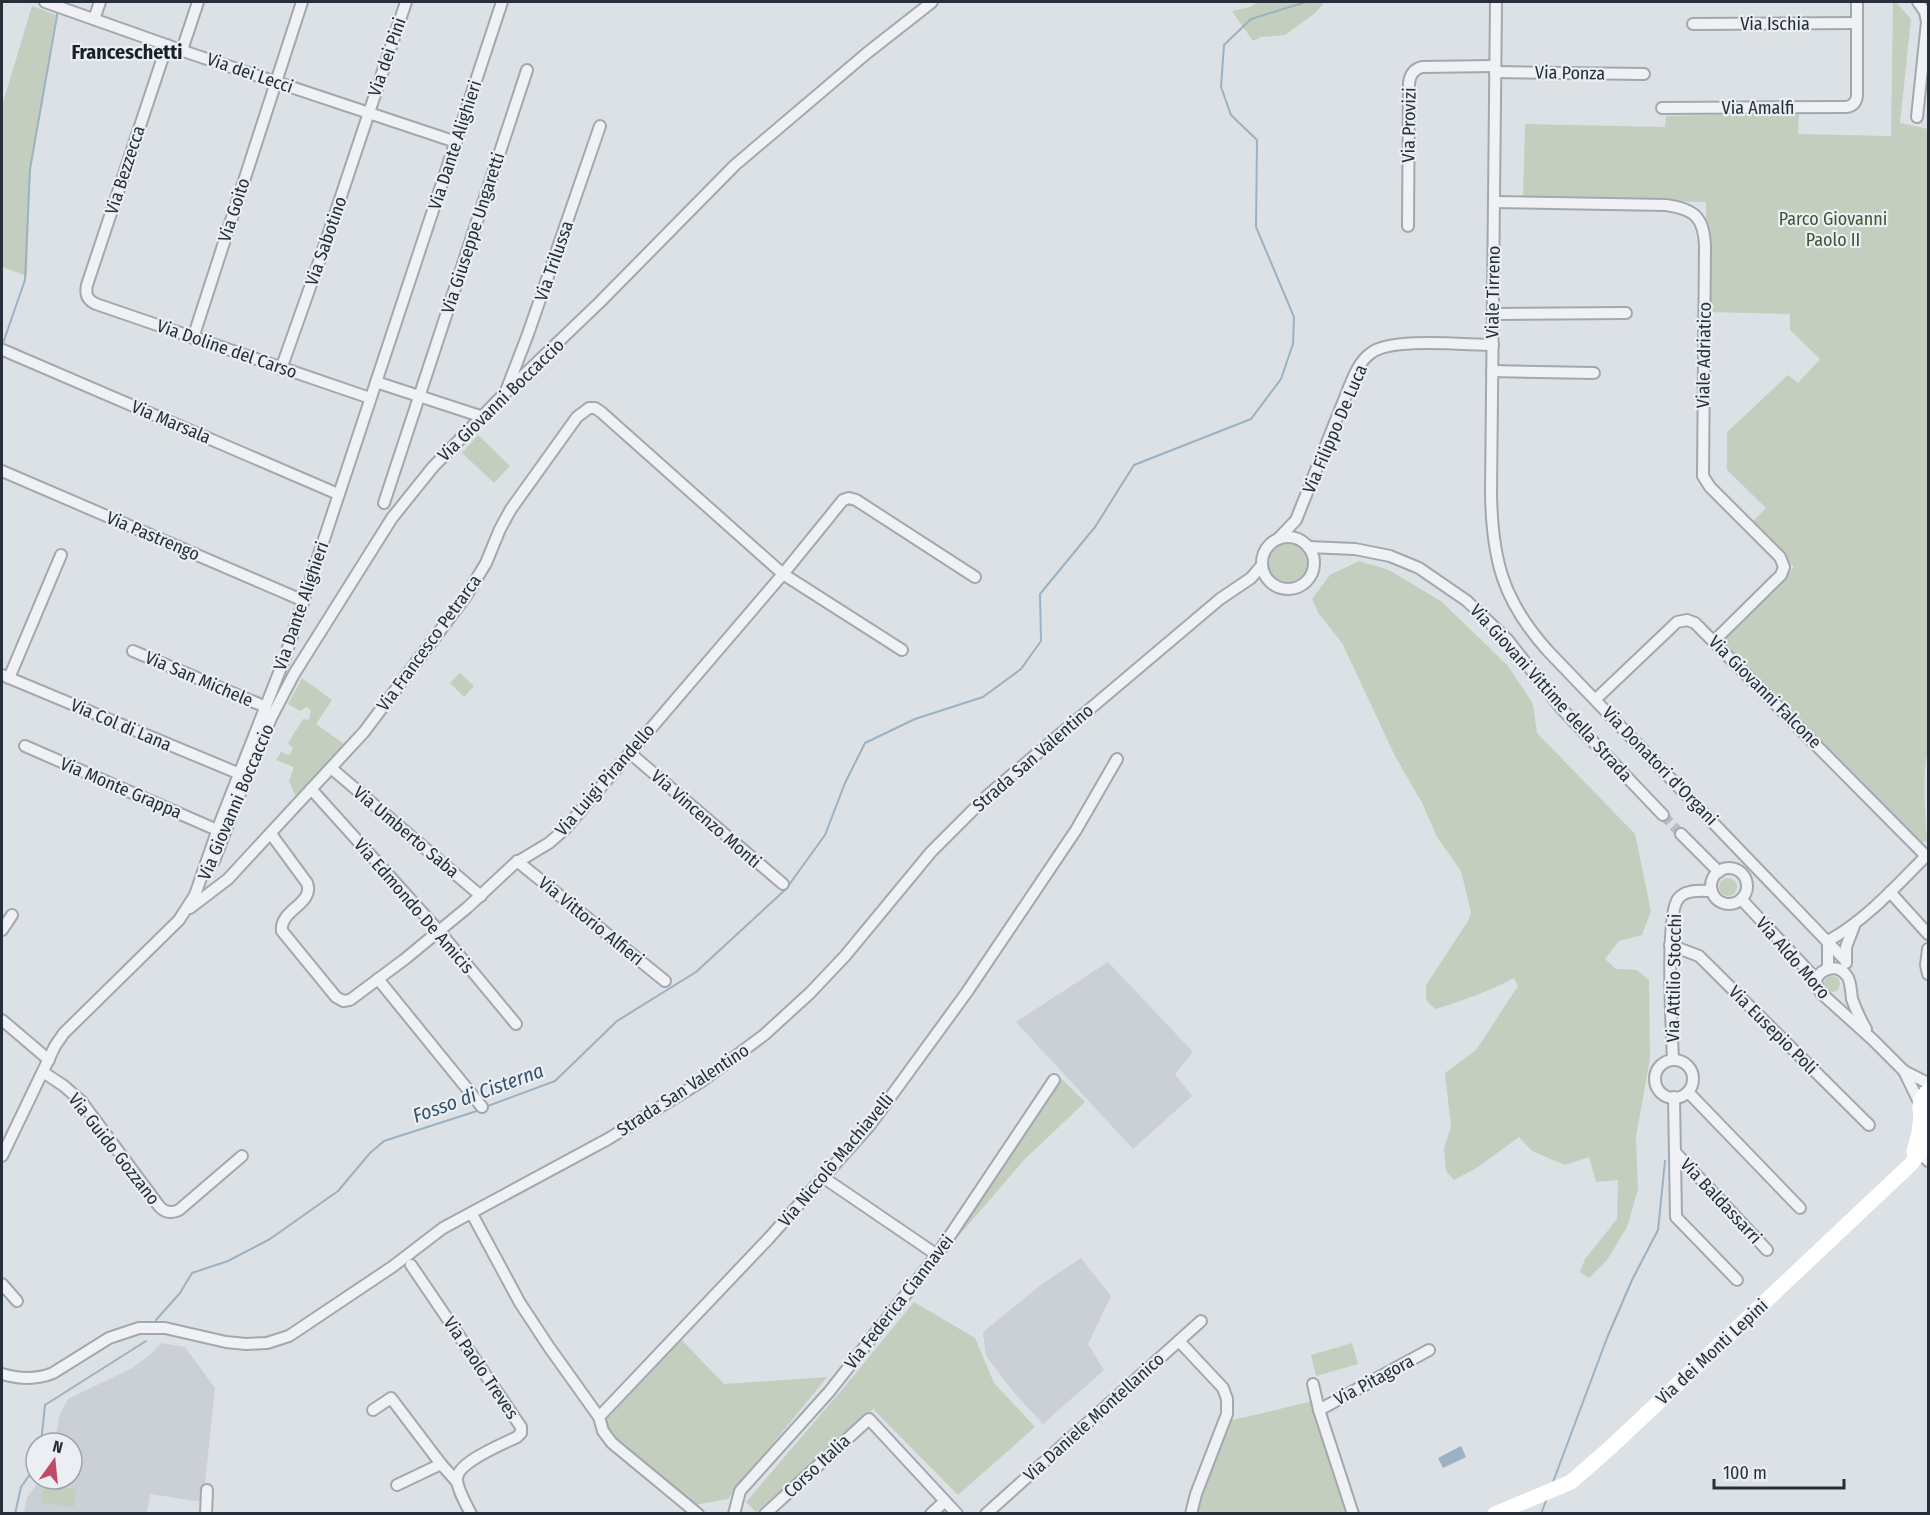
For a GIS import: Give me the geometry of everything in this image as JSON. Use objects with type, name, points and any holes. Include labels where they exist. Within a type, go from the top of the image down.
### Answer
[{"type":"street","points":[[94,19],[100,2]]},
{"type":"street","points":[[182,50],[198,2]]},
{"type":"street","name":"Via Goito","points":[[193,338],[303,2]]},
{"type":"street","name":"Via dei Pini","points":[[368,113],[406,2]]},
{"type":"street","name":"Via Dante Alighieri","points":[[2,1156],[57,1042],[70,1025],[176,922],[187,910],[195,895],[304,601],[502,2]]},
{"type":"street","name":"Via Giovanni Boccaccio","points":[[195,895],[209,874],[261,740],[280,698],[398,509],[433,467],[504,394],[571,331],[735,165],[867,53],[932,2]]},
{"type":"street","name":"Viale Tirreno","points":[[1496,2],[1491,512],[1496,553],[1503,582]]},
{"type":"street","points":[[1857,2],[1857,23]]},
{"type":"street","points":[[1917,2],[1924,12],[1926,25],[1917,117]]},
{"type":"street","name":"Via dei Lecci","points":[[54,5],[456,142]]},
{"type":"street","name":"Via Ischia","points":[[1693,24],[1857,23]]},
{"type":"street","name":"Via Amalfi","points":[[1662,108],[1845,107],[1854,104],[1857,96],[1857,23]]},
{"type":"street","name":"Via Bezzecca","points":[[87,296],[87,285],[167,45]]},
{"type":"street","name":"Via Provizi","points":[[1408,226],[1411,75],[1422,67],[1495,69]]},
{"type":"street","name":"Via Ponza","points":[[1495,69],[1644,74]]},
{"type":"street","name":"Via Giuseppe Ungaretti","points":[[384,503],[527,70]]},
{"type":"street","name":"Via Sabotino","points":[[281,369],[368,113]]},
{"type":"street","name":"Via Trilussa","points":[[504,394],[528,334],[600,126]]},
{"type":"street","name":"Viale Adriatico","points":[[1494,202],[1666,205],[1689,212],[1701,222],[1705,246],[1702,472],[1708,485],[1780,557],[1784,567],[1780,575],[1714,641]]},
{"type":"street","name":"Via Doline del Carso","points":[[87,296],[96,304],[370,398]]},
{"type":"street","points":[[1493,314],[1626,313]]},
{"type":"street","name":"Via Filippo De Luca","points":[[1296,520],[1350,385],[1369,354],[1395,345],[1493,345]]},
{"type":"street","name":"Via Marsala","points":[[3,350],[338,494]]},
{"type":"street","points":[[1492,371],[1594,373]]},
{"type":"street","points":[[376,382],[483,417]]},
{"type":"street","name":"Via Francesco Petrarca","points":[[187,910],[220,886],[271,834],[369,726],[458,608],[483,570],[511,509],[577,417],[586,409],[599,410],[783,574]]},
{"type":"street","name":"Via Pastrengo","points":[[2,471],[304,601]]},
{"type":"street","name":"Via Luigi Pirandello","points":[[271,834],[308,883],[309,888],[306,898],[283,921],[281,926],[283,933],[340,1000],[350,1000],[439,931],[518,861],[549,843],[563,831],[783,574],[840,503],[849,498],[856,500],[975,577]]},
{"type":"street","points":[[1278,539],[1287,537],[1299,540],[1308,547],[1314,562],[1310,578],[1297,588],[1281,589],[1274,585],[1268,580],[1262,565],[1266,549],[1296,520]]},
{"type":"street","points":[[1296,520],[1299,540]]},
{"type":"street","name":"Via Giovani Vittime della Strada","points":[[1308,547],[1375,552],[1403,561],[1433,576],[1467,601],[1507,639],[1560,708],[1663,815]]},
{"type":"street","points":[[1314,562],[1332,547]]},
{"type":"street","points":[[5,676],[61,555]]},
{"type":"street","name":"Strada San Valentino","points":[[2,1374],[22,1378],[38,1378],[48,1375],[109,1338],[139,1328],[173,1329],[226,1342],[246,1344],[267,1343],[281,1339],[295,1333],[392,1267],[437,1232],[646,1117],[718,1070],[794,1009],[835,968],[931,852],[988,795],[1220,599],[1251,578],[1262,565]]},
{"type":"street","points":[[783,574],[902,650]]},
{"type":"street","points":[[1251,578],[1268,580]]},
{"type":"street","name":"Via Donatori d'Organi","points":[[1503,582],[1514,605],[1535,636],[1845,960]]},
{"type":"street","name":"Via Giovanni Falcone","points":[[1596,699],[1677,622],[1687,620],[1695,623],[1927,856]]},
{"type":"street","name":"Via San Michele","points":[[133,651],[266,707]]},
{"type":"street","name":"Via Col di Lana","points":[[5,676],[240,774]]},
{"type":"street","name":"Via Monte Grappa","points":[[25,746],[218,830]]},
{"type":"street","name":"Via Vincenzo Monti","points":[[630,753],[783,884]]},
{"type":"street","name":"Via Niccolò Machiavelli","points":[[599,1417],[769,1238],[870,1125],[967,992],[1076,830],[1117,759]]},
{"type":"street","name":"Via Umberto Saba","points":[[331,768],[481,896]]},
{"type":"street","name":"Via Edmondo De Amicis","points":[[311,789],[439,931],[516,1024]]},
{"type":"street","points":[[1681,834],[1719,872]]},
{"type":"street","points":[[1828,968],[1828,941],[1855,923],[1927,856]]},
{"type":"street","name":"Via Vittorio Alfieri","points":[[518,861],[665,981]]},
{"type":"street","points":[[1730,868],[1736,869],[1745,877],[1747,889],[1741,899],[1725,903],[1716,897],[1712,891],[1712,881],[1719,872],[1730,868]]},
{"type":"street","name":"Via Attilio Stocchi","points":[[1673,1060],[1670,945],[1674,907],[1678,897],[1689,892],[1712,891]]},
{"type":"street","points":[[1890,892],[1929,934]]},
{"type":"street","name":"Via Aldo Moro","points":[[1741,899],[1816,979],[1821,993],[1904,1071],[1924,1108]]},
{"type":"street","points":[[2,930],[12,915]]},
{"type":"street","points":[[1845,960],[1848,942],[1855,923]]},
{"type":"street","name":"Via Eusepio Poli","points":[[1670,945],[1699,956],[1869,1125]]},
{"type":"street","points":[[1929,949],[1926,965],[1929,974]]},
{"type":"street","name":"Via Aldo Moro","points":[[1845,960],[1860,1017],[1872,1039]]},
{"type":"street","points":[[1816,979],[1822,970],[1828,968],[1841,971],[1849,982],[1843,998],[1830,1001]]},
{"type":"street","points":[[378,979],[482,1107]]},
{"type":"street","points":[[2,1020],[49,1060]]},
{"type":"street","name":"Via Attilio Stocchi","points":[[1674,1097],[1660,1091],[1656,1080],[1661,1065],[1673,1060],[1681,1061],[1690,1068],[1693,1080],[1688,1092]]},
{"type":"street","name":"Via Aldo Moro","points":[[1904,1071],[1929,1083]]},
{"type":"street","name":"Via Guido Gozzano","points":[[43,1072],[76,1096],[165,1211],[179,1210],[242,1156]]},
{"type":"street","name":"Via Federica Ciannavei","points":[[734,1514],[740,1491],[830,1392],[937,1255],[1054,1080]]},
{"type":"street","points":[[1737,1280],[1676,1217],[1674,1097],[1688,1092],[1800,1208]]},
{"type":"street","points":[[1920,1159],[1919,1133],[1924,1108]]},
{"type":"street","name":"Via dei Monti Lepini","points":[[1495,1514],[1571,1482],[1920,1159],[1929,1138]]},
{"type":"street","name":"Via Baldassarri","points":[[1675,1152],[1767,1250]]},
{"type":"street","points":[[824,1178],[937,1255]]},
{"type":"street","points":[[472,1214],[520,1302],[599,1417],[603,1431],[612,1443],[698,1514]]},
{"type":"street","name":"Via Paolo Treves","points":[[411,1265],[521,1429],[517,1437],[463,1466],[458,1474],[457,1482]]},
{"type":"street","points":[[2,1284],[17,1301]]},
{"type":"street","name":"Via Daniele Montellanico","points":[[986,1514],[1201,1321]]},
{"type":"street","points":[[1179,1341],[1223,1388],[1228,1403],[1227,1414],[1196,1494],[1191,1514]]},
{"type":"street","name":"Via Pitagora","points":[[1353,1514],[1319,1410],[1429,1350]]},
{"type":"street","points":[[1313,1384],[1319,1410]]},
{"type":"street","points":[[373,1410],[391,1398],[457,1482],[471,1514]]},
{"type":"street","name":"Corso Italia","points":[[765,1514],[869,1419],[945,1501]]},
{"type":"street","points":[[397,1485],[441,1464]]},
{"type":"street","points":[[206,1514],[207,1490]]},
{"type":"street","points":[[931,1514],[945,1501],[957,1514]]},
{"type":"shaded area","points":[[1108,962],[1193,1052],[1175,1074],[1192,1096],[1133,1149],[1016,1022]]},
{"type":"shaded area","points":[[1081,1258],[1111,1296],[1088,1344],[1104,1370],[1043,1424],[1015,1394],[986,1356],[983,1332],[1042,1284]]},
{"type":"shaded area","points":[[161,1343],[185,1347],[215,1388],[203,1502],[150,1494],[147,1513],[24,1514],[27,1497],[32,1491],[84,1491],[84,1431],[57,1431],[59,1416],[68,1399],[132,1368],[151,1354]]},
{"type":"green space","points":[[1259,2],[1325,2],[1314,14],[1285,35],[1261,37],[1253,41],[1232,11],[1250,7]]},
{"type":"green space","name":"Parco Giovanni Paolo II","points":[[1893,2],[1896,2],[1911,19],[1900,123],[1928,129],[1928,749],[1924,795],[1927,841],[1919,843],[1722,640],[1794,567],[1751,523],[1766,508],[1727,470],[1727,432],[1788,375],[1798,383],[1820,359],[1790,330],[1790,314],[1707,312],[1706,202],[1523,199],[1525,124],[1665,127],[1666,116],[1799,113],[1798,134],[1891,136]]},
{"type":"green space","points":[[32,6],[56,15],[30,169],[27,276],[2,267],[2,106]]},
{"type":"green space","points":[[478,435],[510,466],[494,483],[462,453]]},
{"type":"green space","points":[[1288,542],[1303,548],[1309,563],[1303,578],[1288,584],[1273,578],[1267,563],[1273,548]]},
{"type":"green space","points":[[1359,561],[1389,570],[1442,602],[1508,666],[1533,704],[1537,733],[1635,834],[1651,911],[1642,935],[1619,941],[1605,959],[1616,969],[1637,970],[1649,980],[1650,1058],[1636,1137],[1638,1189],[1627,1227],[1607,1260],[1589,1278],[1580,1272],[1585,1259],[1617,1219],[1618,1180],[1596,1182],[1589,1157],[1565,1165],[1532,1151],[1519,1137],[1478,1167],[1454,1180],[1446,1171],[1444,1148],[1451,1127],[1445,1073],[1476,1050],[1518,986],[1514,978],[1456,1003],[1435,1009],[1426,1000],[1426,985],[1468,921],[1471,912],[1461,871],[1437,837],[1422,803],[1395,756],[1342,643],[1319,614],[1312,599],[1330,575]]},
{"type":"green space","points":[[460,673],[474,686],[464,697],[450,683]]},
{"type":"green space","points":[[302,678],[332,700],[316,724],[347,746],[296,797],[289,781],[294,767],[276,760],[281,752],[289,755],[293,748],[288,743],[303,719],[309,720],[311,710],[306,707],[300,711],[288,704]]},
{"type":"green space","points":[[1724,878],[1732,878],[1737,883],[1735,894],[1724,896],[1719,891],[1719,883]]},
{"type":"green space","points":[[1829,976],[1835,976],[1840,984],[1838,990],[1829,992],[1824,987],[1824,981]]},
{"type":"green space","points":[[1062,1079],[1085,1102],[1025,1159],[955,1240]]},
{"type":"green space","points":[[914,1302],[975,1338],[994,1383],[1035,1427],[958,1495],[873,1409],[756,1512],[746,1502]]},
{"type":"green space","points":[[677,1335],[724,1384],[827,1377],[728,1499],[689,1506],[618,1448],[599,1417]]},
{"type":"green space","points":[[1352,1343],[1358,1364],[1316,1376],[1311,1355]]},
{"type":"green space","points":[[1313,1401],[1349,1513],[1195,1514],[1229,1421]]},
{"type":"green space","points":[[43,1491],[76,1491],[74,1507],[41,1503]]},
{"type":"water","points":[[1461,1446],[1466,1457],[1443,1468],[1438,1458]]},
{"type":"waterway","name":"Fosso di Cisterna","points":[[485,1107],[555,1081],[617,1021],[696,972],[786,889],[825,835],[845,783],[865,743],[915,719],[983,697],[1021,669],[1041,641],[1040,594],[1095,527],[1134,465],[1251,419],[1281,379],[1293,344],[1294,317],[1256,227],[1257,140],[1231,115],[1221,87],[1224,45],[1251,19],[1306,2]]},
{"type":"waterway","points":[[2,346],[25,280],[30,169],[58,10]]},
{"type":"waterway","name":"Fosso di Cisterna","points":[[156,1320],[180,1293],[192,1273],[228,1261],[270,1239],[338,1191],[370,1153],[384,1141],[480,1110]]},
{"type":"waterway","points":[[1553,1482],[1607,1338],[1632,1280],[1658,1230],[1665,1161]]},
{"type":"waterway","name":"Fosso di Cisterna","points":[[42,1431],[45,1405],[146,1341]]},
{"type":"waterway","name":"Fosso di Cisterna","points":[[15,1514],[24,1483]]},
{"type":"waterway","points":[[1541,1514],[1547,1498]]},
{"type":"tunnel","points":[[1663,815],[1681,834]]},
{"type":"district","name":"Franceschetti","points":[[127,52]]}]
